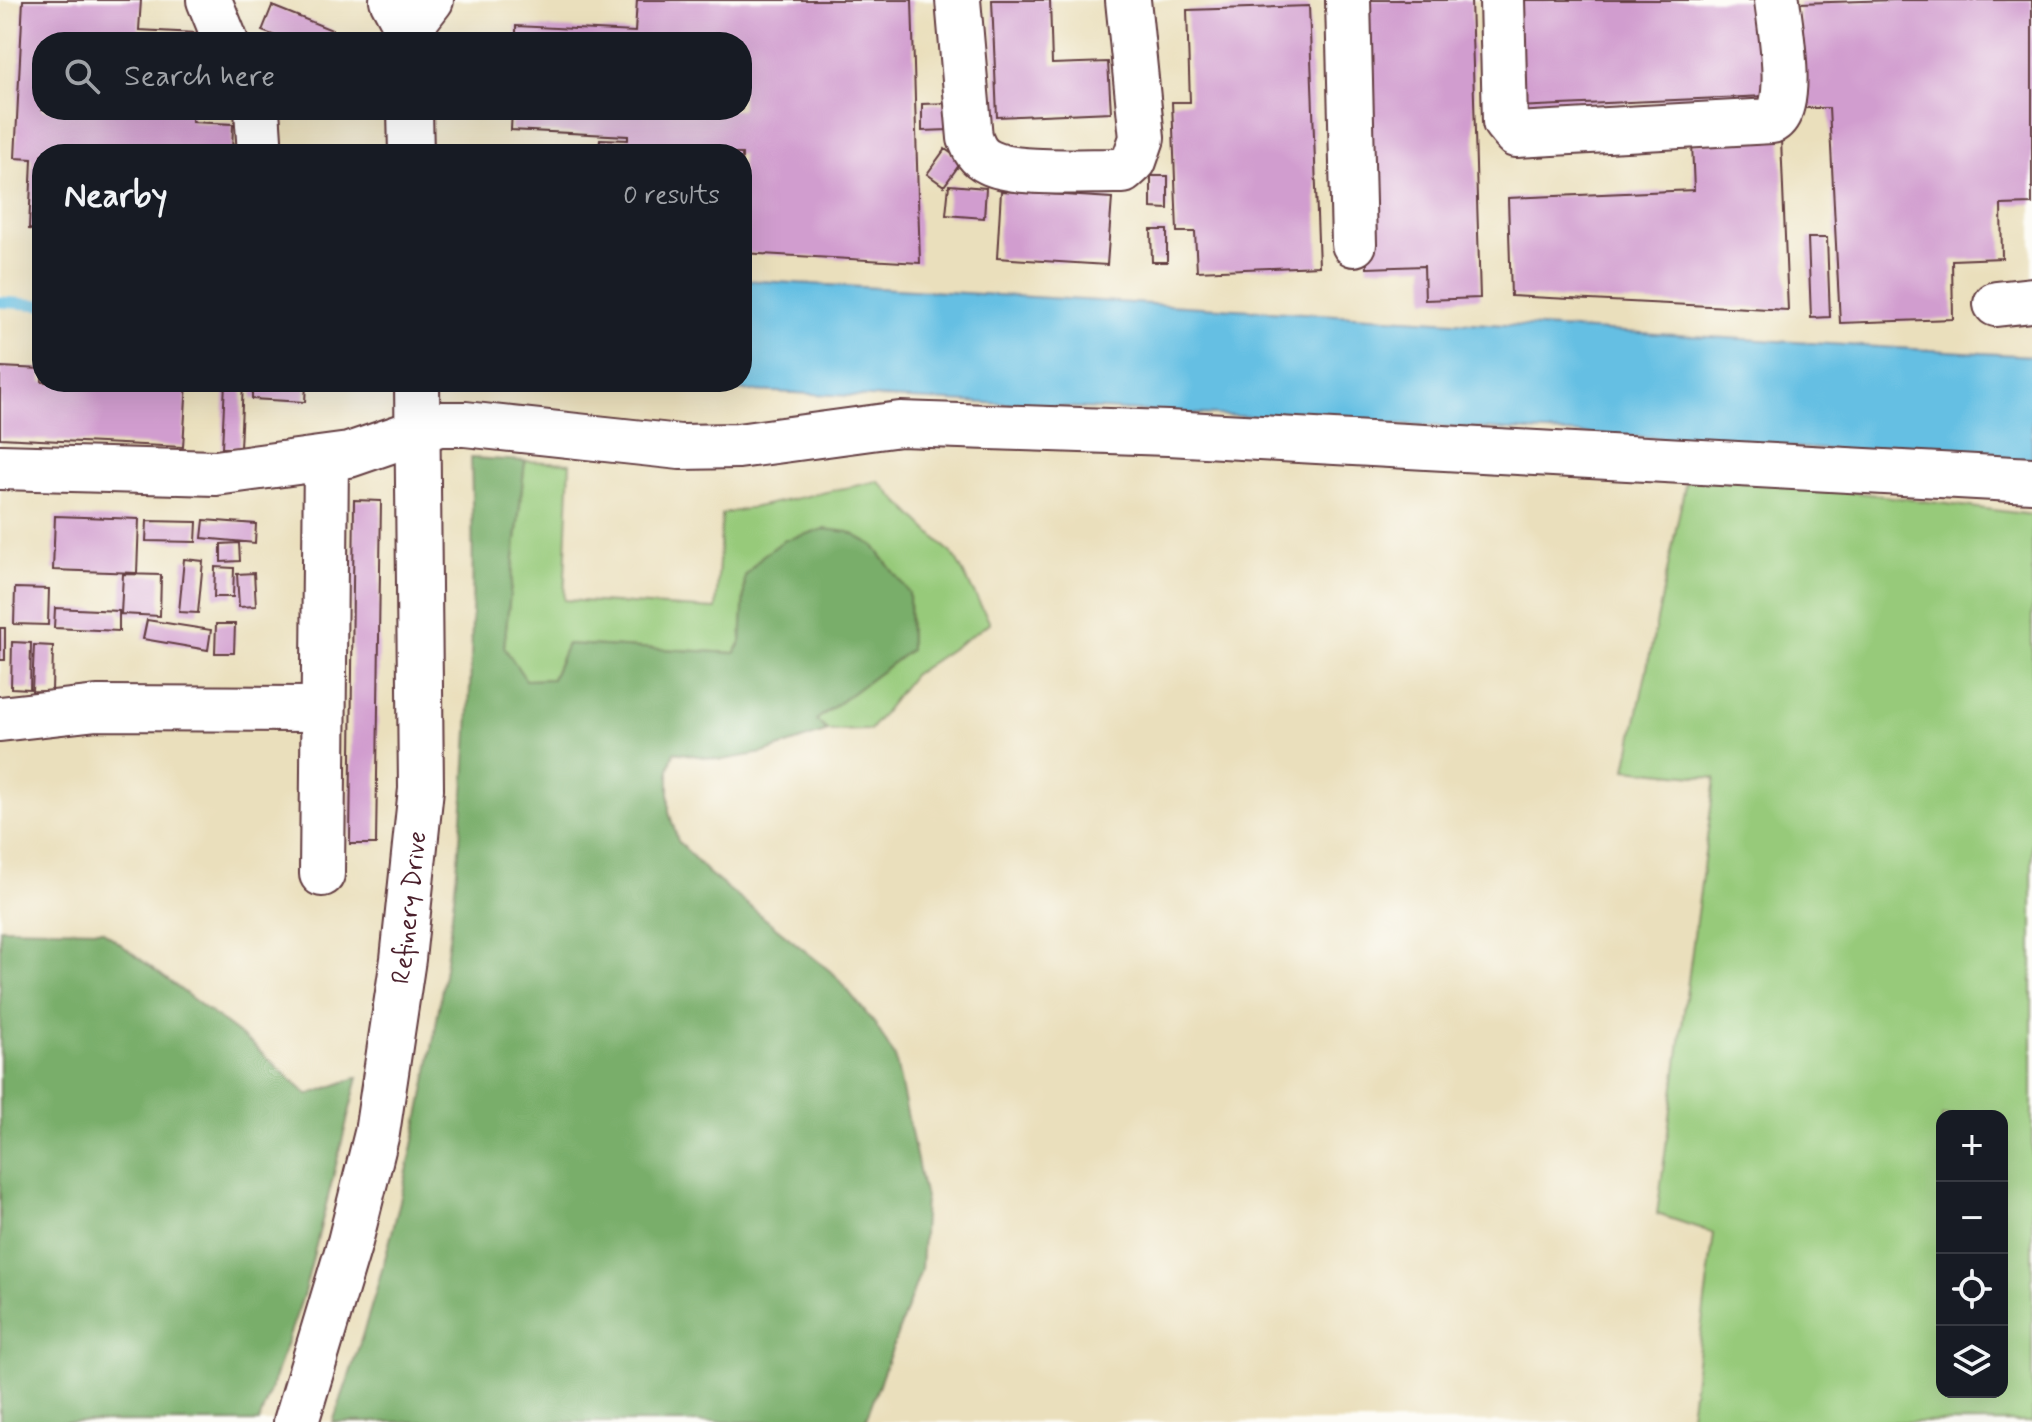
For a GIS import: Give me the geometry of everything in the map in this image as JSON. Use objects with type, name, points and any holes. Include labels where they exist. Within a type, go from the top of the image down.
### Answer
[{"type":"street","points":[[209,0],[222,32]]},
{"type":"street","points":[[958,0],[970,138],[975,152],[987,162],[1005,168],[1123,171],[1134,161],[1142,138],[1128,0]]},
{"type":"street","points":[[1348,0],[1354,244]]},
{"type":"street","points":[[1502,0],[1505,122],[1516,135],[1772,121],[1783,109],[1785,93],[1777,0]]},
{"type":"street","points":[[258,120],[259,144]]},
{"type":"street","points":[[410,120],[411,144]]},
{"type":"street","name":"Refinery Drive","points":[[296,1422],[350,1242],[377,1133],[403,959],[421,789],[418,392]]},
{"type":"street","points":[[0,467],[216,473],[349,455],[439,424],[465,424],[680,447],[738,446],[900,424],[1168,433],[2032,480]]},
{"type":"street","points":[[322,874],[326,459]]},
{"type":"street","points":[[0,719],[97,708],[323,709]]},
{"type":"green space","points":[[471,458],[525,461],[504,647],[526,680],[552,679],[567,644],[735,653],[741,642],[745,576],[762,556],[785,540],[824,529],[849,532],[873,545],[909,593],[910,650],[816,720],[828,731],[763,753],[722,760],[674,752],[669,769],[669,812],[678,841],[707,872],[835,975],[875,1024],[895,1057],[925,1198],[921,1270],[865,1422],[333,1422],[372,1305],[404,1187],[429,1067],[448,946],[462,825],[470,703],[473,581]]},
{"type":"green space","points":[[525,461],[570,463],[564,600],[716,609],[722,514],[878,481],[955,557],[990,623],[913,675],[870,730],[828,731],[815,721],[910,650],[909,593],[873,545],[746,576],[741,642],[735,653],[567,644],[552,679],[525,680],[504,647]]},
{"type":"green space","points":[[1688,471],[2032,515],[2032,1422],[1689,1422],[1714,1233],[1657,1214],[1715,778],[1626,769]]},
{"type":"green space","points":[[0,928],[102,930],[252,1044],[308,1095],[358,1077],[304,1293],[259,1422],[0,1422]]},
{"type":"water","points":[[752,281],[2032,356],[2032,464],[1643,437],[752,391]]},
{"type":"building","points":[[23,0],[141,0],[139,30],[177,32],[32,32],[32,120],[192,120],[233,124],[232,144],[32,144],[32,159],[15,158]]},
{"type":"building","points":[[637,0],[912,0],[920,263],[752,254],[752,144],[600,144],[600,139],[628,140],[628,136],[511,130],[512,120],[752,120],[752,32],[635,32]]},
{"type":"building","points":[[992,0],[1050,0],[1052,64],[1108,62],[1111,112],[997,117]]},
{"type":"building","points":[[1358,0],[1471,0],[1480,298],[1425,300],[1424,266],[1367,268]]},
{"type":"building","points":[[1508,0],[1762,0],[1766,96],[1513,107]]},
{"type":"building","points":[[2032,0],[2032,204],[2001,205],[2002,258],[1952,260],[1953,319],[1840,323],[1829,108],[1802,108],[1799,3]]},
{"type":"building","points":[[272,6],[332,30],[331,32],[262,31]]},
{"type":"building","points":[[1309,6],[1319,266],[1197,271],[1195,232],[1177,232],[1172,102],[1190,102],[1187,10]]},
{"type":"building","points":[[516,26],[635,32],[516,32]]},
{"type":"building","points":[[949,103],[949,130],[922,131],[922,104]]},
{"type":"building","points":[[1781,139],[1788,310],[1511,296],[1508,198],[1694,190],[1692,143]]},
{"type":"building","points":[[945,149],[962,161],[944,186],[927,174]]},
{"type":"building","points":[[32,159],[32,229],[29,229]]},
{"type":"building","points":[[1151,176],[1168,176],[1168,209],[1151,208]]},
{"type":"building","points":[[949,185],[986,188],[984,218],[946,215]]},
{"type":"building","points":[[1001,191],[1112,198],[1107,265],[997,258]]},
{"type":"building","points":[[1151,230],[1167,230],[1167,262],[1152,262]]},
{"type":"building","points":[[1808,238],[1827,238],[1830,317],[1811,318]]},
{"type":"building","points":[[0,367],[32,369],[32,392],[186,392],[183,447],[0,438]]},
{"type":"building","points":[[225,392],[243,392],[240,448],[222,448]]},
{"type":"building","points":[[252,392],[306,392],[305,402],[252,399]]},
{"type":"building","points":[[354,500],[381,501],[376,844],[350,844]]},
{"type":"building","points":[[55,516],[139,519],[137,573],[53,570]]},
{"type":"building","points":[[204,520],[256,524],[255,543],[202,538]]},
{"type":"building","points":[[147,521],[197,522],[196,542],[146,541]]},
{"type":"building","points":[[239,543],[240,561],[221,562],[221,544]]},
{"type":"building","points":[[184,559],[203,561],[198,613],[179,612]]},
{"type":"building","points":[[215,567],[234,568],[233,597],[214,597]]},
{"type":"building","points":[[254,573],[256,606],[239,607],[237,574]]},
{"type":"building","points":[[123,574],[161,575],[160,616],[121,614]]},
{"type":"building","points":[[15,588],[49,589],[48,625],[14,624]]},
{"type":"building","points":[[55,608],[119,611],[119,631],[54,628]]},
{"type":"building","points":[[147,620],[211,630],[208,650],[143,639]]},
{"type":"building","points":[[216,624],[235,624],[234,653],[215,653]]},
{"type":"building","points":[[0,628],[5,628],[5,660],[0,660]]},
{"type":"building","points":[[12,642],[31,643],[30,689],[11,688]]},
{"type":"building","points":[[34,645],[53,646],[52,692],[32,691]]},
{"type":"waterway","points":[[0,302],[32,304]]}]
